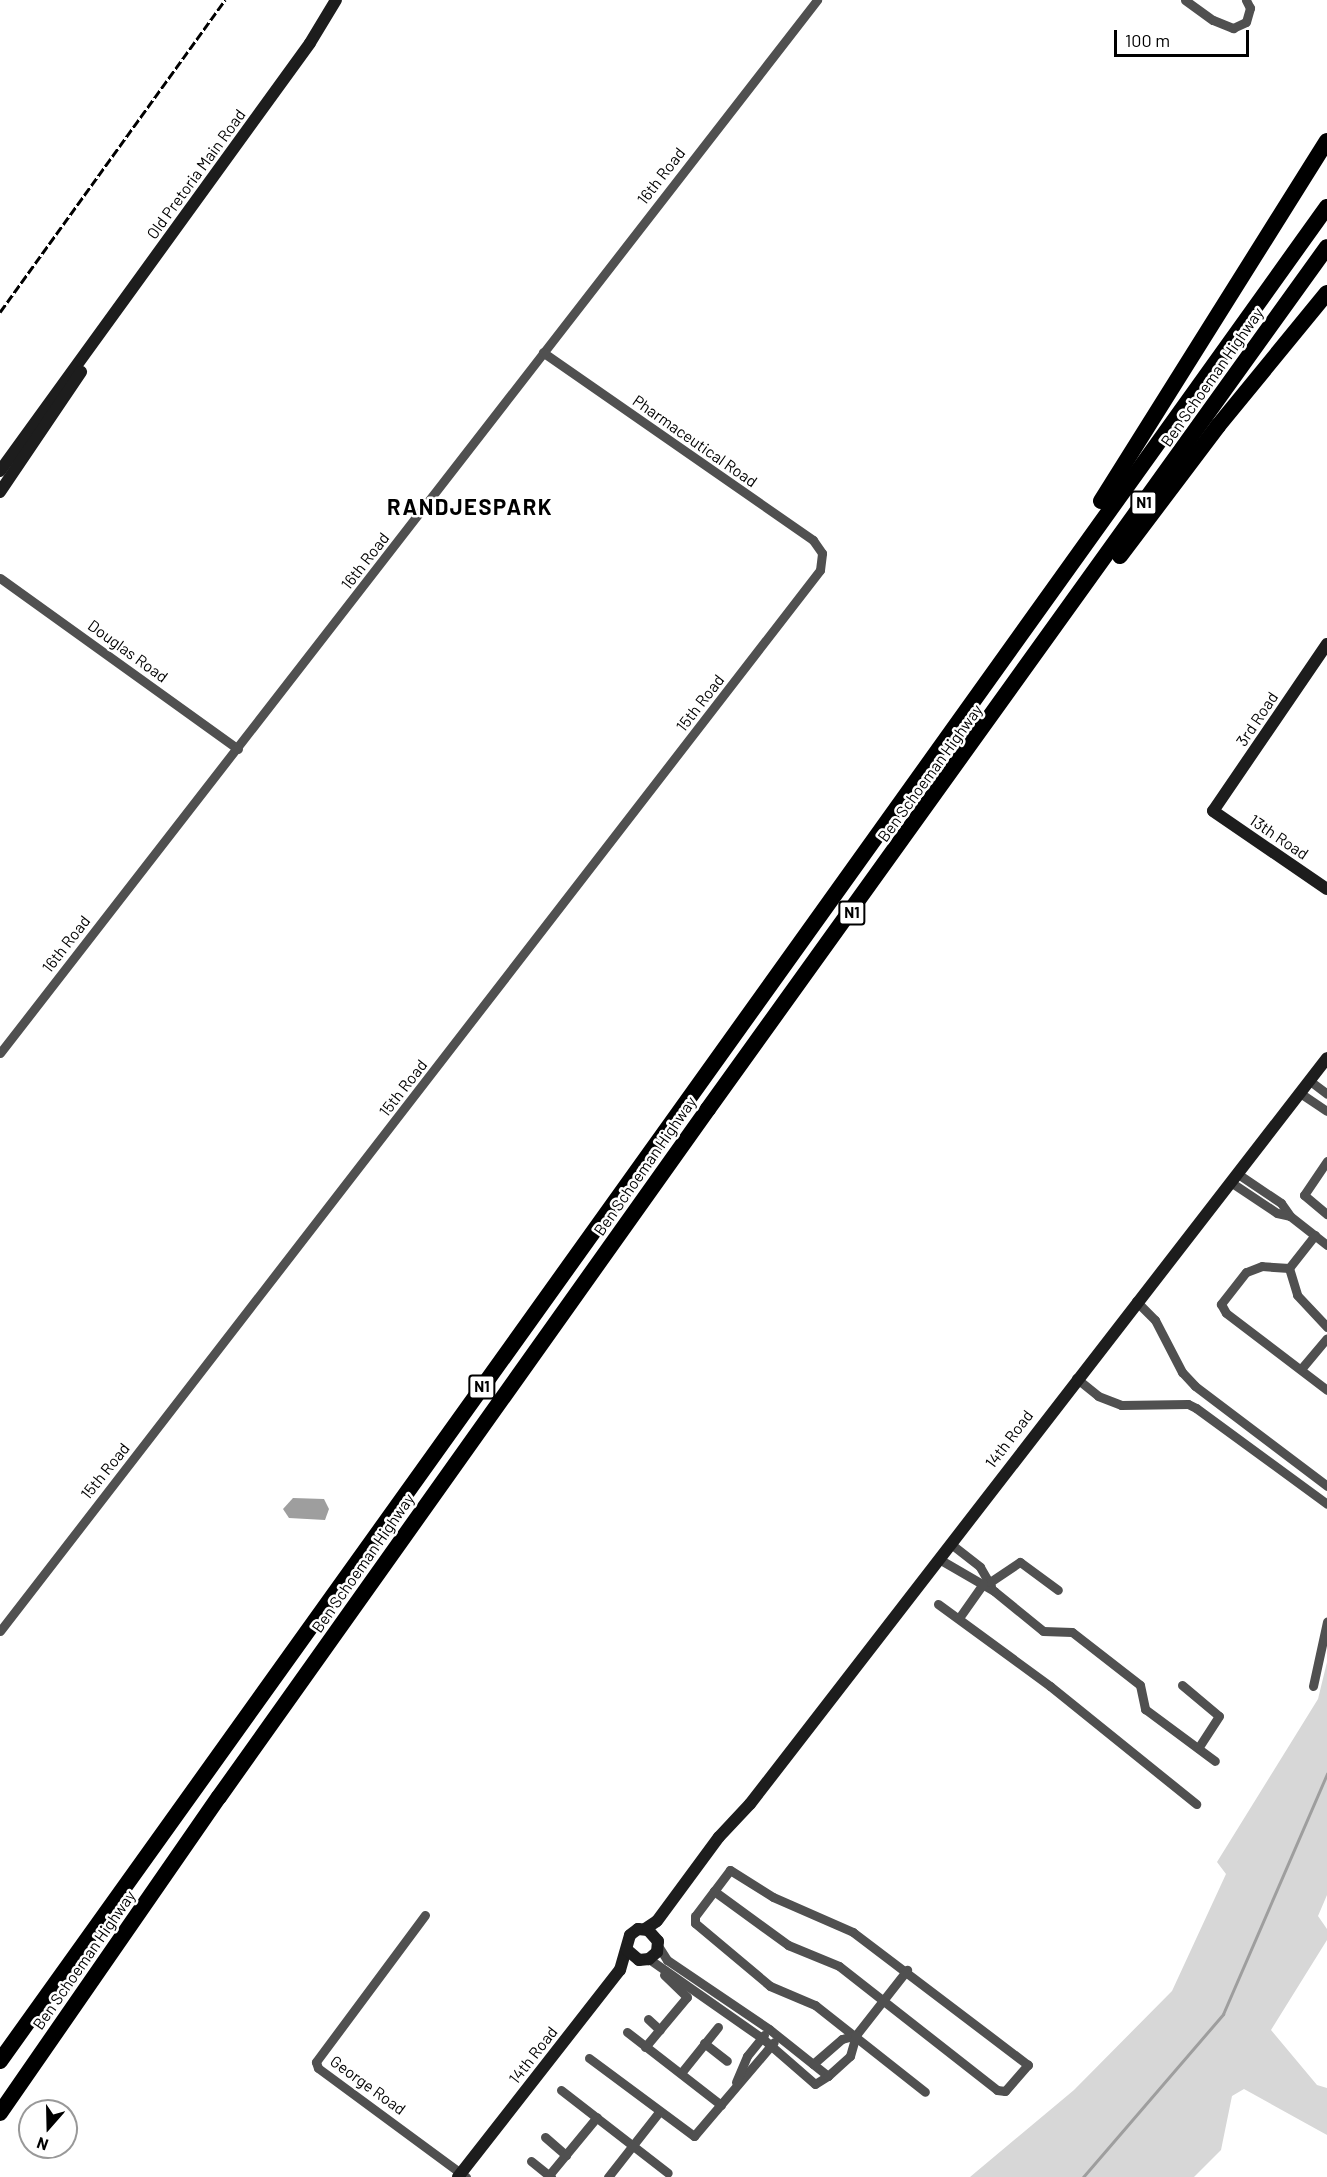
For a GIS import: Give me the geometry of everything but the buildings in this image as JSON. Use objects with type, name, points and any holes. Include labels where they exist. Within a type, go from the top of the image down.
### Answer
[{"type":"highway","points":[[1012,644],[1035,596],[1123,469],[1327,141]]},
{"type":"highway","name":"Ben Schoeman Highway","points":[[0,2061],[1012,644],[1327,207]]},
{"type":"highway","name":"Ben Schoeman Highway","points":[[0,2113],[219,1797],[687,1138],[962,760],[1327,247]]},
{"type":"highway","points":[[962,760],[1003,721],[1187,466],[1327,293]]},
{"type":"street","name":"Old Pretoria Main Road","points":[[310,43],[336,0]]},
{"type":"street","name":"Old Pretoria Main Road","points":[[0,471],[109,324],[310,43],[344,0]]},
{"type":"street","name":"16th Road","points":[[0,1053],[817,0]]},
{"type":"street","points":[[1185,0],[1213,20],[1233,28],[1246,22],[1250,8],[1246,0]]},
{"type":"street","name":"Old Pretoria Main Road","points":[[0,492],[109,324]]},
{"type":"street","name":"Pharmaceutical Road","points":[[543,352],[813,540],[823,559]]},
{"type":"street","name":"15th Road","points":[[0,1631],[794,605],[820,570],[823,559]]},
{"type":"street","name":"Douglas Road","points":[[0,578],[238,749]]},
{"type":"street","name":"3rd Road","points":[[1213,811],[1327,644]]},
{"type":"street","name":"13th Road","points":[[1213,811],[1327,889]]},
{"type":"street","name":"14th Road","points":[[463,2176],[620,1978],[644,1960],[658,1943],[663,1925],[737,1820],[951,1544],[1076,1378],[1327,1058]]},
{"type":"street","points":[[1310,1081],[1327,1094]]},
{"type":"street","points":[[1300,1093],[1327,1111]]},
{"type":"street","points":[[1327,1161],[1304,1195],[1327,1214]]},
{"type":"street","points":[[1235,1178],[1277,1213],[1290,1216],[1327,1245]]},
{"type":"street","points":[[1290,1268],[1315,1235]]},
{"type":"street","points":[[1290,1268],[1262,1266],[1246,1272],[1221,1304],[1226,1313],[1327,1390]]},
{"type":"street","points":[[1290,1268],[1300,1299],[1327,1327]]},
{"type":"street","points":[[1136,1301],[1155,1320],[1182,1372],[1195,1386],[1327,1486]]},
{"type":"street","points":[[1301,1369],[1327,1338]]},
{"type":"street","points":[[1076,1378],[1098,1396],[1121,1405],[1188,1404],[1196,1408],[1327,1504]]},
{"type":"street","points":[[951,1544],[980,1567],[989,1586]]},
{"type":"street","points":[[939,1559],[989,1586],[1043,1631],[1072,1632],[1140,1685],[1145,1709],[1215,1761]]},
{"type":"street","points":[[959,1618],[989,1586],[1020,1562],[1058,1590]]},
{"type":"street","points":[[938,1604],[959,1618],[1196,1804]]},
{"type":"street","points":[[1313,1686],[1327,1622]]},
{"type":"street","points":[[1182,1685],[1219,1716],[1198,1748]]},
{"type":"street","name":"14th Road","points":[[463,2176],[620,1970],[630,1935],[657,1921],[719,1837],[737,1820]]},
{"type":"street","points":[[714,1891],[788,1945],[839,1966],[1001,2091],[1028,2070],[1027,2062],[907,1970],[853,1932],[773,1897],[733,1870],[714,1891],[695,1916],[694,1923],[770,1986],[815,2005],[926,2092]]},
{"type":"street","name":"George Road","points":[[425,1915],[316,2062],[318,2068],[463,2176]]},
{"type":"street","points":[[645,1929],[658,1943],[667,1960],[717,1991],[828,2076]]},
{"type":"street","points":[[627,1950],[762,2038],[817,2085],[850,2056],[856,2035],[907,1970]]},
{"type":"street","points":[[645,2047],[687,1997],[664,1976]]},
{"type":"street","points":[[707,2004],[717,1991]]},
{"type":"street","points":[[648,2019],[660,2030]]},
{"type":"street","points":[[681,2073],[718,2027]]},
{"type":"street","points":[[734,2087],[747,2056],[769,2029]]},
{"type":"street","points":[[627,2032],[722,2105]]},
{"type":"street","points":[[813,2064],[842,2039],[856,2035]]},
{"type":"street","points":[[589,2058],[694,2136],[778,2037]]},
{"type":"street","points":[[704,2043],[727,2061]]},
{"type":"street","points":[[561,2090],[668,2173]]},
{"type":"street","points":[[608,2177],[659,2112]]},
{"type":"street","points":[[531,2161],[550,2176],[597,2117]]},
{"type":"street","points":[[544,2137],[566,2155]]},
{"type":"shaded area","points":[[293,1498],[324,1499],[329,1509],[325,1520],[289,1518],[283,1509]]},
{"type":"shaded area","points":[[1327,1662],[1327,1895],[1318,1916],[1327,1929],[1327,1940],[1271,2030],[1317,2085],[1327,2088],[1327,2135],[1244,2089],[1232,2096],[1221,2150],[1194,2177],[970,2177],[1074,2090],[1172,1991],[1226,1874],[1217,1862],[1318,1699]]},
{"type":"waterway","points":[[1083,2177],[1223,2014],[1327,1774]]},
{"type":"railway","points":[[0,312],[225,0]]},
{"type":"district","name":"RANDJESPARK","points":[[470,507]]}]
